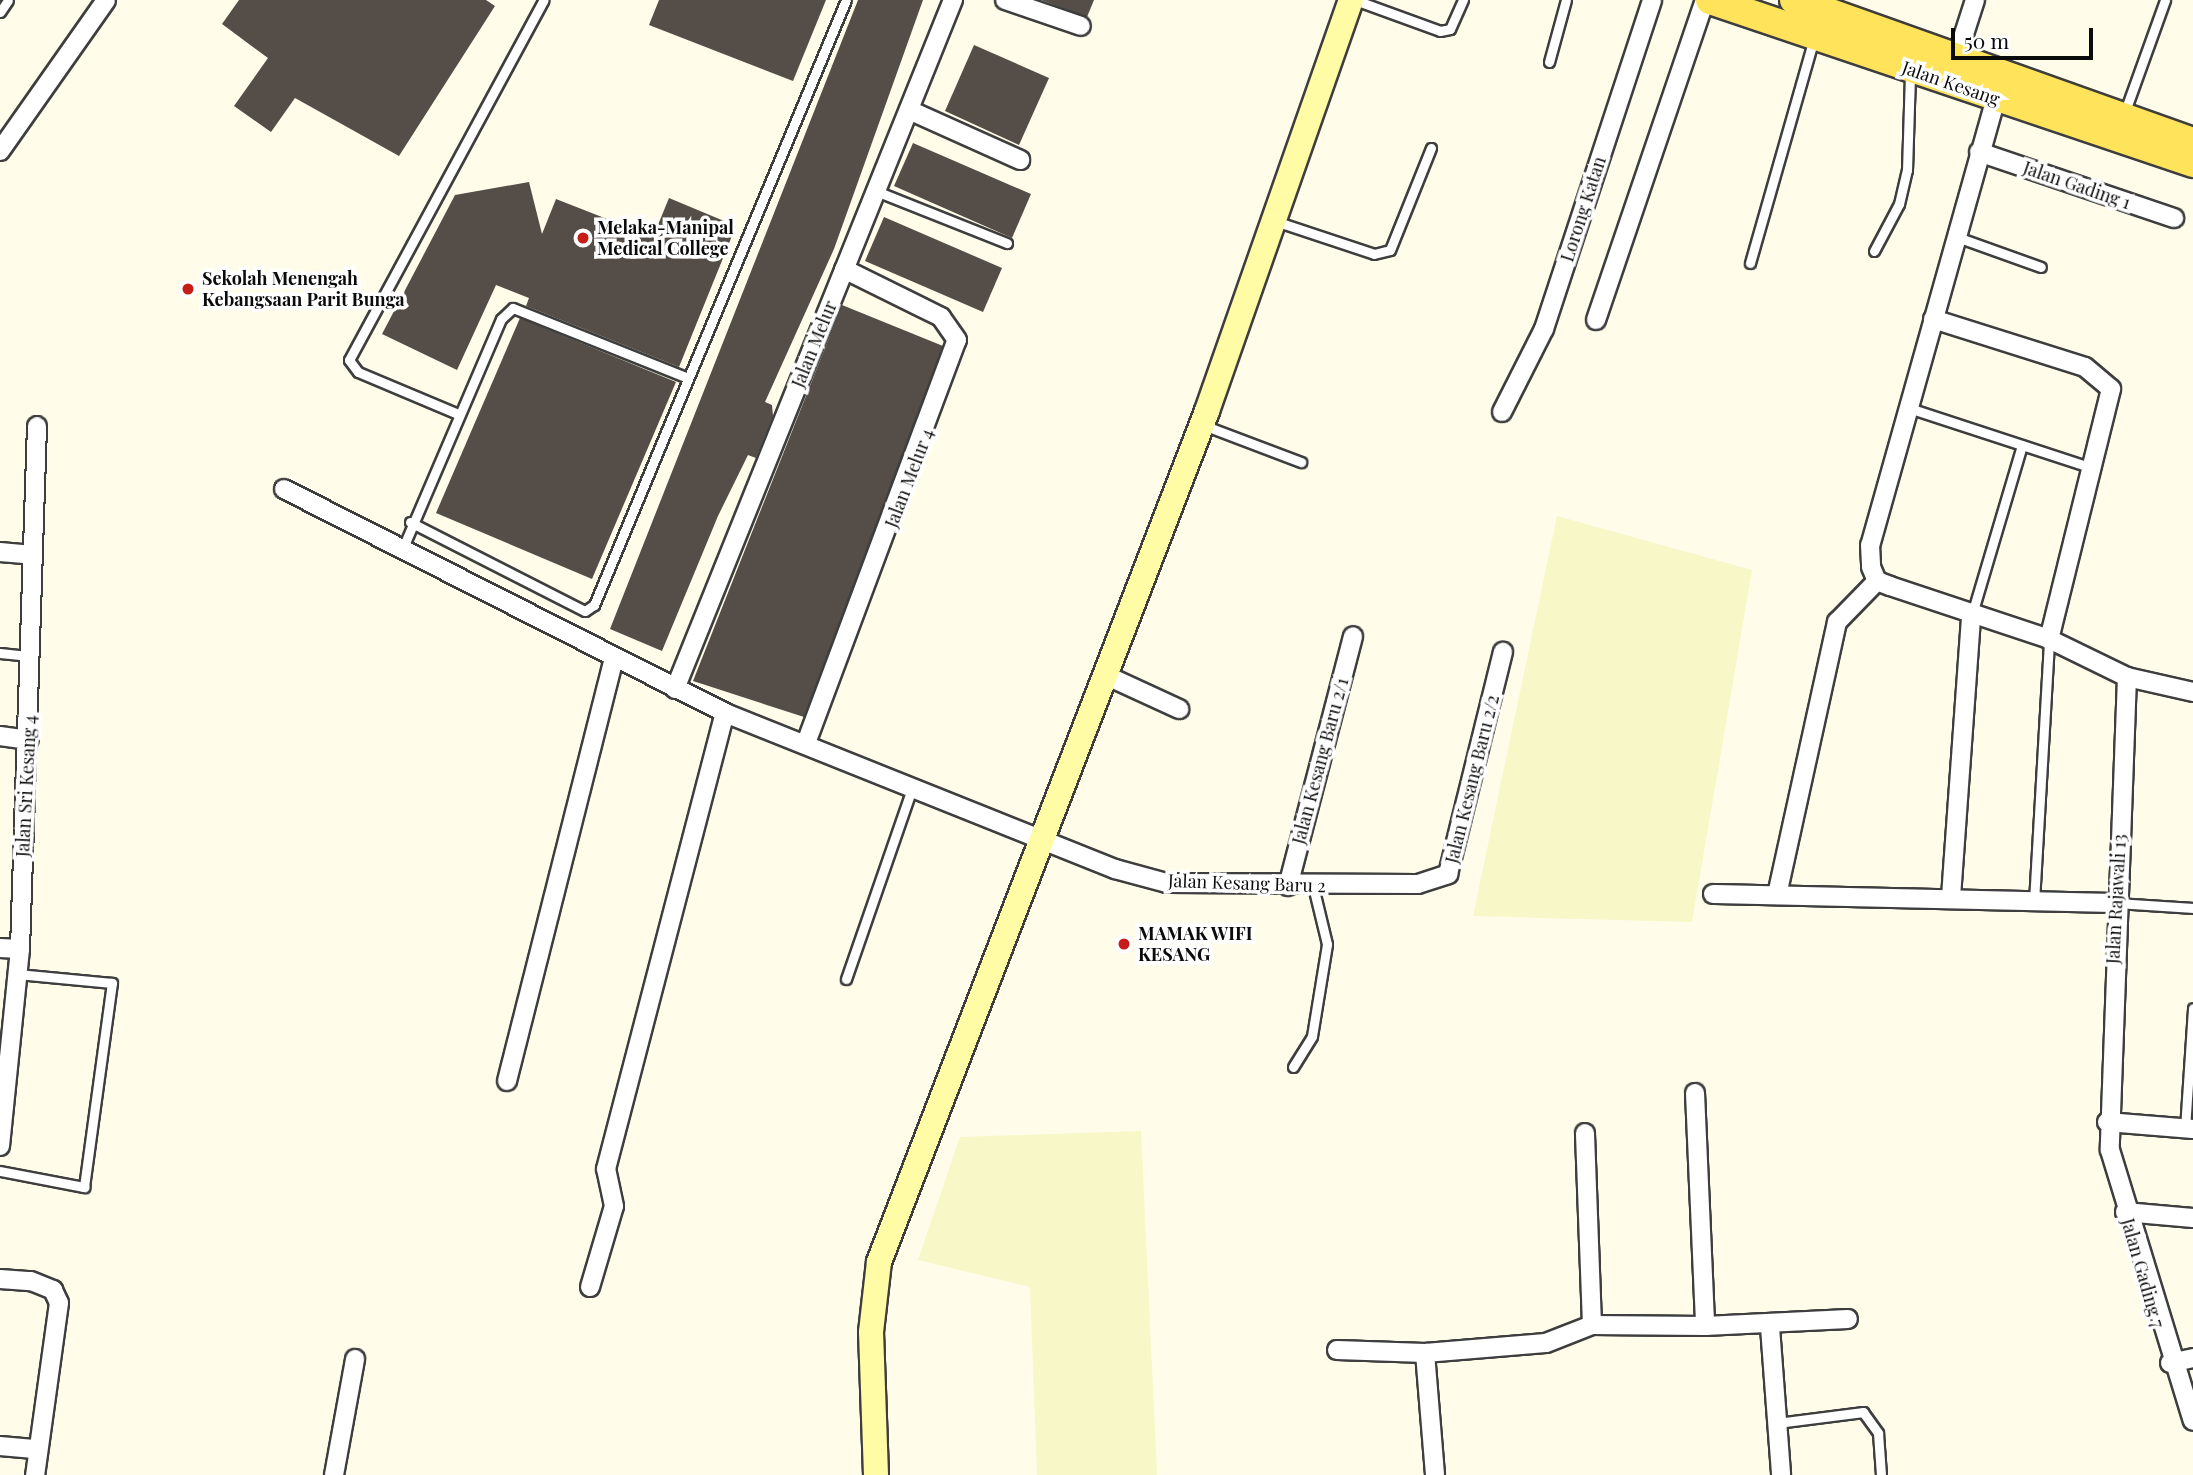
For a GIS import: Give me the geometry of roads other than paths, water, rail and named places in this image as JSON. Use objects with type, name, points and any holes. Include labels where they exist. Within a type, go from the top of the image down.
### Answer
[{"type":"main road","name":"Jalan Kesang","points":[[1708,0],[2193,163]]},
{"type":"main road","name":"Jalan Kesang","points":[[1794,0],[1852,11],[2126,108],[2193,142]]},
{"type":"street","points":[[2,144],[106,0]]},
{"type":"street","name":"Jalan Melur","points":[[674,689],[953,0]]},
{"type":"street","points":[[1005,0],[1081,26]]},
{"type":"street","name":"Lorong Katan","points":[[1502,412],[1544,329],[1652,0]]},
{"type":"street","points":[[1595,320],[1708,0]]},
{"type":"street","points":[[1958,50],[1975,0]]},
{"type":"street","points":[[876,1475],[871,1332],[879,1262],[1103,674],[1202,425],[1273,221],[1362,1]]},
{"type":"street","points":[[1877,581],[1870,545],[1996,98]]},
{"type":"street","points":[[909,110],[1020,160]]},
{"type":"street","name":"Jalan Gading 1","points":[[1979,152],[2174,218]]},
{"type":"street","name":"Jalan Melur 4","points":[[806,743],[957,341],[941,317],[844,269]]},
{"type":"street","points":[[1933,319],[2102,376],[2111,389],[2049,639]]},
{"type":"street","name":"Jalan Sri Kesang 4","points":[[0,1146],[5,1035],[20,949],[29,740],[37,426]]},
{"type":"street","points":[[284,489],[401,553],[725,713],[806,743],[1040,840]]},
{"type":"street","points":[[0,552],[33,555]]},
{"type":"street","points":[[1877,581],[1971,616],[2049,639],[2127,677],[2193,692]]},
{"type":"street","points":[[1777,895],[1837,622],[1877,581]]},
{"type":"street","points":[[1951,897],[1971,616]]},
{"type":"street","name":"Jalan Kesang Baru 2/1","points":[[1287,886],[1353,636]]},
{"type":"street","name":"Jalan Kesang Baru 2/2","points":[[1418,884],[1448,874],[1458,847],[1503,652]]},
{"type":"street","points":[[507,1081],[614,659]]},
{"type":"street","points":[[1103,674],[1178,709]]},
{"type":"street","name":"Jalan Rajawali 13","points":[[2107,1122],[2127,677]]},
{"type":"street","points":[[590,1287],[614,1206],[606,1169],[725,713]]},
{"type":"street","points":[[0,736],[29,740]]},
{"type":"street","name":"Jalan Kesang Baru 2","points":[[1040,840],[1167,883],[1287,886],[1418,884]]},
{"type":"street","points":[[1713,894],[1951,897],[2034,904],[2115,903]]},
{"type":"street","points":[[0,948],[20,949]]},
{"type":"street","points":[[1695,1093],[1705,1326]]},
{"type":"street","points":[[2107,1122],[2189,1129]]},
{"type":"street","name":"Jalan Gading 7","points":[[2107,1122],[2125,1212],[2170,1363],[2193,1421]]},
{"type":"street","points":[[1585,1133],[1592,1325]]},
{"type":"street","points":[[2125,1212],[2193,1218]]},
{"type":"street","points":[[0,1279],[31,1281],[53,1290],[59,1303],[35,1475]]},
{"type":"street","points":[[1337,1350],[1425,1353],[1546,1343],[1592,1325],[1770,1327],[1848,1319]]},
{"type":"street","points":[[1770,1327],[1781,1475]]},
{"type":"street","points":[[1425,1353],[1435,1475]]},
{"type":"street","points":[[2170,1363],[2193,1358]]},
{"type":"street","points":[[334,1475],[355,1359]]},
{"type":"street","points":[[0,1446],[37,1449]]},
{"type":"lane","points":[[0,12],[8,0]]},
{"type":"lane","points":[[458,414],[358,372],[349,360],[544,0]]},
{"type":"lane","points":[[410,522],[590,609],[846,0]]},
{"type":"lane","points":[[1362,1],[1440,31],[1450,29],[1463,0]]},
{"type":"lane","points":[[1549,62],[1566,0]]},
{"type":"lane","points":[[2126,108],[2165,0]]},
{"type":"lane","points":[[1750,263],[1815,36]]},
{"type":"lane","points":[[1874,251],[1899,204],[1907,170],[1905,102],[1911,69]]},
{"type":"lane","points":[[1273,221],[1374,254],[1390,250],[1431,148]]},
{"type":"lane","points":[[876,191],[1007,243]]},
{"type":"lane","points":[[1956,237],[2041,267]]},
{"type":"lane","points":[[401,553],[410,522],[501,319],[513,308],[688,378]]},
{"type":"lane","points":[[1909,408],[2093,468]]},
{"type":"lane","points":[[1202,425],[1301,462]]},
{"type":"lane","points":[[1971,616],[2022,445]]},
{"type":"lane","points":[[2034,904],[2049,639]]},
{"type":"lane","points":[[0,653],[31,656]]},
{"type":"lane","points":[[846,979],[912,788]]},
{"type":"lane","points":[[1293,1067],[1312,1036],[1327,944],[1313,886]]},
{"type":"lane","points":[[2115,903],[2193,908]]},
{"type":"lane","points":[[0,1171],[84,1187],[112,983],[17,974]]},
{"type":"lane","points":[[2189,1129],[2193,1008]]},
{"type":"lane","points":[[1777,1423],[1863,1412],[1878,1433],[1881,1475]]},
{"type":"place","name":"Melaka-Manipal Medical College","points":[[583,238]]},
{"type":"place","name":"Sekolah Menengah Kebangsaan Parit Bunga","points":[[188,289]]},
{"type":"place","name":"MAMAK WIFI KESANG","points":[[1124,944]]}]
